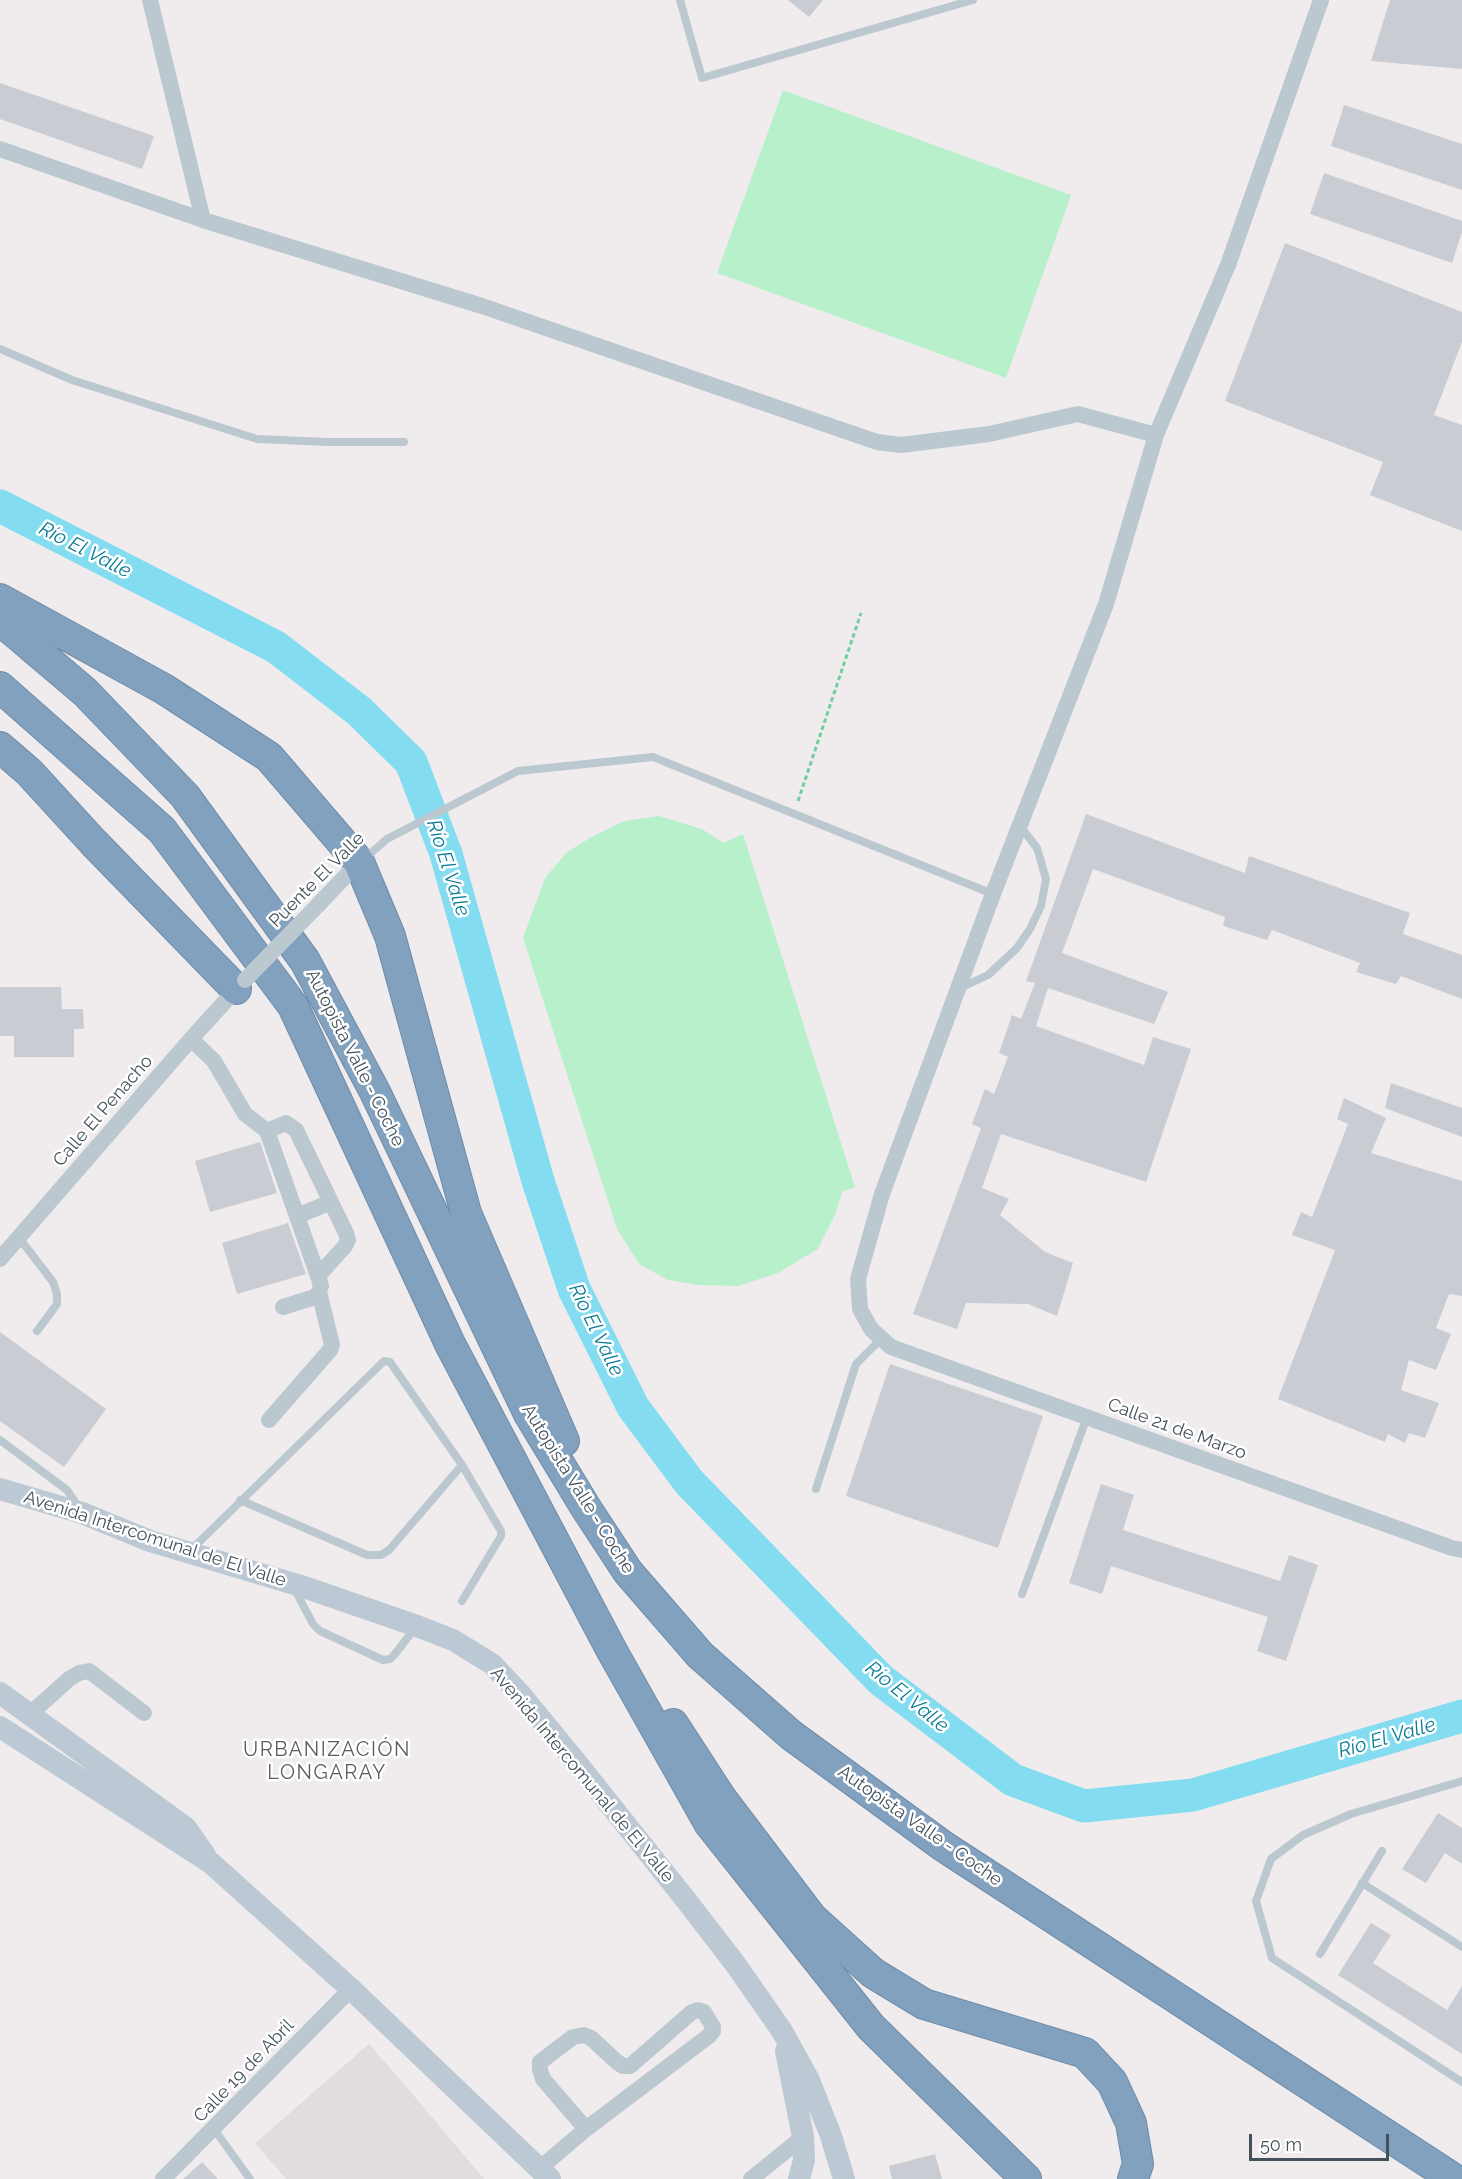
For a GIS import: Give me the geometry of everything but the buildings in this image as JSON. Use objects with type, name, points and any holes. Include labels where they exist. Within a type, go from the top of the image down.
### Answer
[{"type":"highway","points":[[0,599],[164,688],[269,757],[359,862],[390,936],[466,1213],[602,1533]]},
{"type":"highway","name":"Autopista Valle - Coche","points":[[0,620],[85,692],[186,796],[305,961],[375,1092],[530,1414],[628,1572],[700,1655],[791,1735],[943,1846],[1455,2179]]},
{"type":"highway","name":"Autopista Valle - Coche","points":[[0,687],[162,830],[293,1006],[450,1344],[612,1651],[709,1823],[871,2027],[1026,2179]]},
{"type":"highway","points":[[0,747],[29,772],[94,843],[241,985]]},
{"type":"highway","points":[[612,1651],[640,1672],[721,1798],[812,1918],[873,1973],[924,2004],[1085,2053],[1112,2082],[1131,2122],[1138,2164],[1133,2179]]},
{"type":"main road","name":"Avenida Intercomunal de El Valle","points":[[0,1489],[82,1513],[150,1541],[292,1583],[417,1626],[453,1640],[492,1664],[521,1695],[686,1900],[736,1965],[782,2031],[809,2080],[831,2136],[844,2179]]},
{"type":"main road","points":[[0,1693],[186,1828],[211,1863]]},
{"type":"main road","points":[[0,1727],[211,1863],[351,1989],[545,2174]]},
{"type":"main road","points":[[782,2031],[803,2136],[804,2160],[799,2179]]},
{"type":"street","points":[[150,0],[203,220]]},
{"type":"street","points":[[882,1338],[871,1329],[860,1309],[858,1279],[882,1194],[993,894],[1106,604],[1156,435],[1228,265],[1321,0]]},
{"type":"street","points":[[0,149],[203,220],[482,306],[877,442],[900,445],[989,434],[1078,414],[1156,435]]},
{"type":"street","name":"Puente El Valle","points":[[241,985],[359,862]]},
{"type":"street","name":"Calle El Penacho","points":[[0,1259],[20,1239],[191,1039],[241,985]]},
{"type":"street","points":[[191,1039],[214,1061],[245,1114],[267,1131],[319,1284],[332,1345],[269,1420]]},
{"type":"street","points":[[267,1131],[286,1123],[296,1130],[348,1240],[319,1284],[315,1297],[283,1307]]},
{"type":"street","points":[[297,1216],[331,1202]]},
{"type":"street","name":"Calle 21 de Marzo","points":[[882,1338],[891,1347],[1462,1550]]},
{"type":"street","points":[[30,1714],[69,1679],[79,1673],[89,1671],[144,1713]]},
{"type":"street","name":"Calle 19 de Abril","points":[[164,2179],[351,1989]]},
{"type":"street","points":[[545,2174],[586,2129],[710,2035],[713,2027],[704,2012],[698,2010],[692,2012],[630,2066],[623,2066],[617,2062],[591,2038],[584,2035],[573,2037],[540,2062],[543,2079],[586,2129]]},
{"type":"street","points":[[751,2179],[803,2136]]},
{"type":"lane","points":[[681,0],[702,78],[973,0]]},
{"type":"lane","points":[[0,349],[72,380],[257,439],[404,442]]},
{"type":"lane","name":"Puente El Valle","points":[[359,862],[387,839],[518,771],[653,757],[993,894]]},
{"type":"lane","points":[[958,990],[988,975],[1017,948],[1030,929],[1041,906],[1046,879],[1037,848],[1020,826]]},
{"type":"lane","points":[[20,1239],[53,1282],[57,1294],[57,1304],[37,1331]]},
{"type":"lane","points":[[816,1489],[856,1364],[882,1338]]},
{"type":"lane","points":[[189,1552],[384,1361],[390,1362],[462,1465],[501,1531],[501,1536],[462,1601]]},
{"type":"lane","points":[[1022,1594],[1087,1417]]},
{"type":"lane","points":[[0,1440],[67,1490],[82,1513]]},
{"type":"lane","points":[[240,1500],[367,1555],[381,1555],[389,1550],[462,1465]]},
{"type":"lane","points":[[292,1583],[313,1624],[320,1631],[383,1660],[390,1659],[395,1654],[417,1626]]},
{"type":"lane","points":[[1462,1780],[1352,1814],[1303,1835],[1271,1859],[1256,1901],[1272,1958],[1462,2082]]},
{"type":"lane","points":[[1320,1953],[1382,1851]]},
{"type":"lane","points":[[1362,1883],[1462,1947]]},
{"type":"lane","points":[[214,2129],[250,2179]]},
{"type":"path","points":[[794,814],[861,613]]},
{"type":"shaded area","points":[[369,2044],[484,2179],[286,2179],[255,2143]]},
{"type":"green space","points":[[783,90],[1071,195],[1006,378],[717,273]]},
{"type":"green space","points":[[659,816],[702,829],[723,843],[743,834],[855,1187],[842,1192],[835,1215],[818,1249],[778,1273],[738,1286],[698,1285],[668,1280],[639,1264],[617,1229],[523,938],[545,878],[567,852],[624,821]]},
{"type":"waterway","name":"Río El Valle","points":[[0,506],[276,647],[359,711],[411,762],[446,854],[538,1181],[574,1289],[633,1407],[689,1482],[881,1680],[1013,1780],[1084,1806],[1193,1795],[1462,1716]]},
{"type":"district","name":"URBANIZACIÓN LONGARAY","points":[[327,1762]]}]
